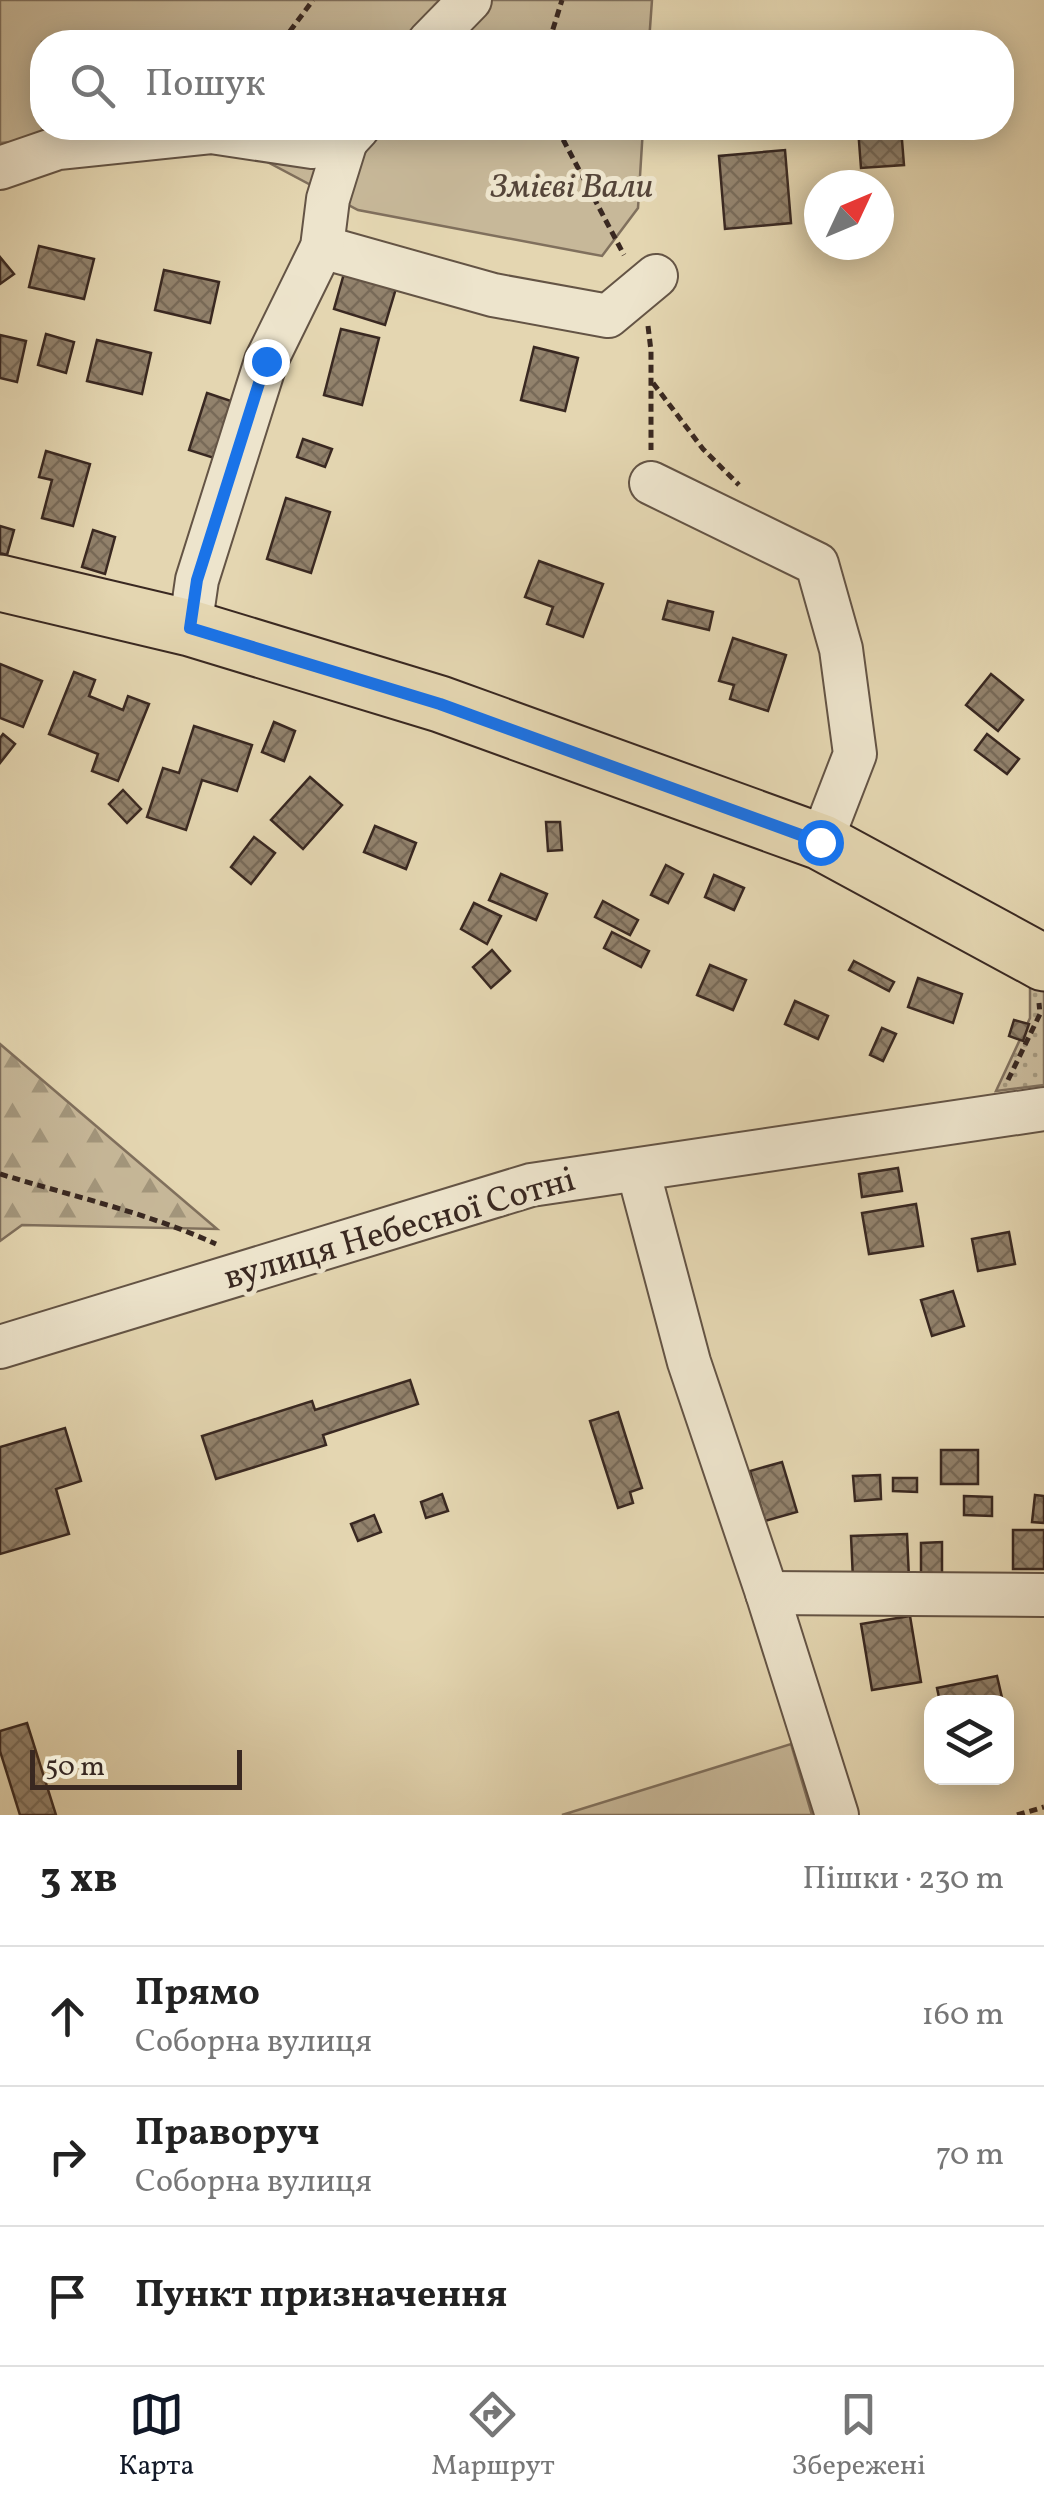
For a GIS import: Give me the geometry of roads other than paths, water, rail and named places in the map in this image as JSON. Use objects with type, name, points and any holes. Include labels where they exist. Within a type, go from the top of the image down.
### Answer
[{"type":"main road","points":[[0,583],[190,628],[440,704],[820,842],[1038,959]]},
{"type":"street","points":[[441,30],[470,0]]},
{"type":"street","points":[[0,168],[58,148],[134,140]]},
{"type":"street","points":[[265,140],[312,147],[334,140]]},
{"type":"street","points":[[190,628],[197,580],[266,361],[322,247],[328,199],[350,140]]},
{"type":"street","points":[[322,247],[492,295],[608,316],[656,276]]},
{"type":"street","points":[[651,483],[817,564],[841,649],[856,754],[820,842]]},
{"type":"street","name":"вулиця Небесної Сотні","points":[[0,1347],[531,1186],[1044,1109]]},
{"type":"street","points":[[638,1170],[688,1362],[837,1815]]},
{"type":"street","points":[[767,1593],[1044,1595]]},
{"type":"park label","name":"Змієві Вали","points":[[572,188]]}]
